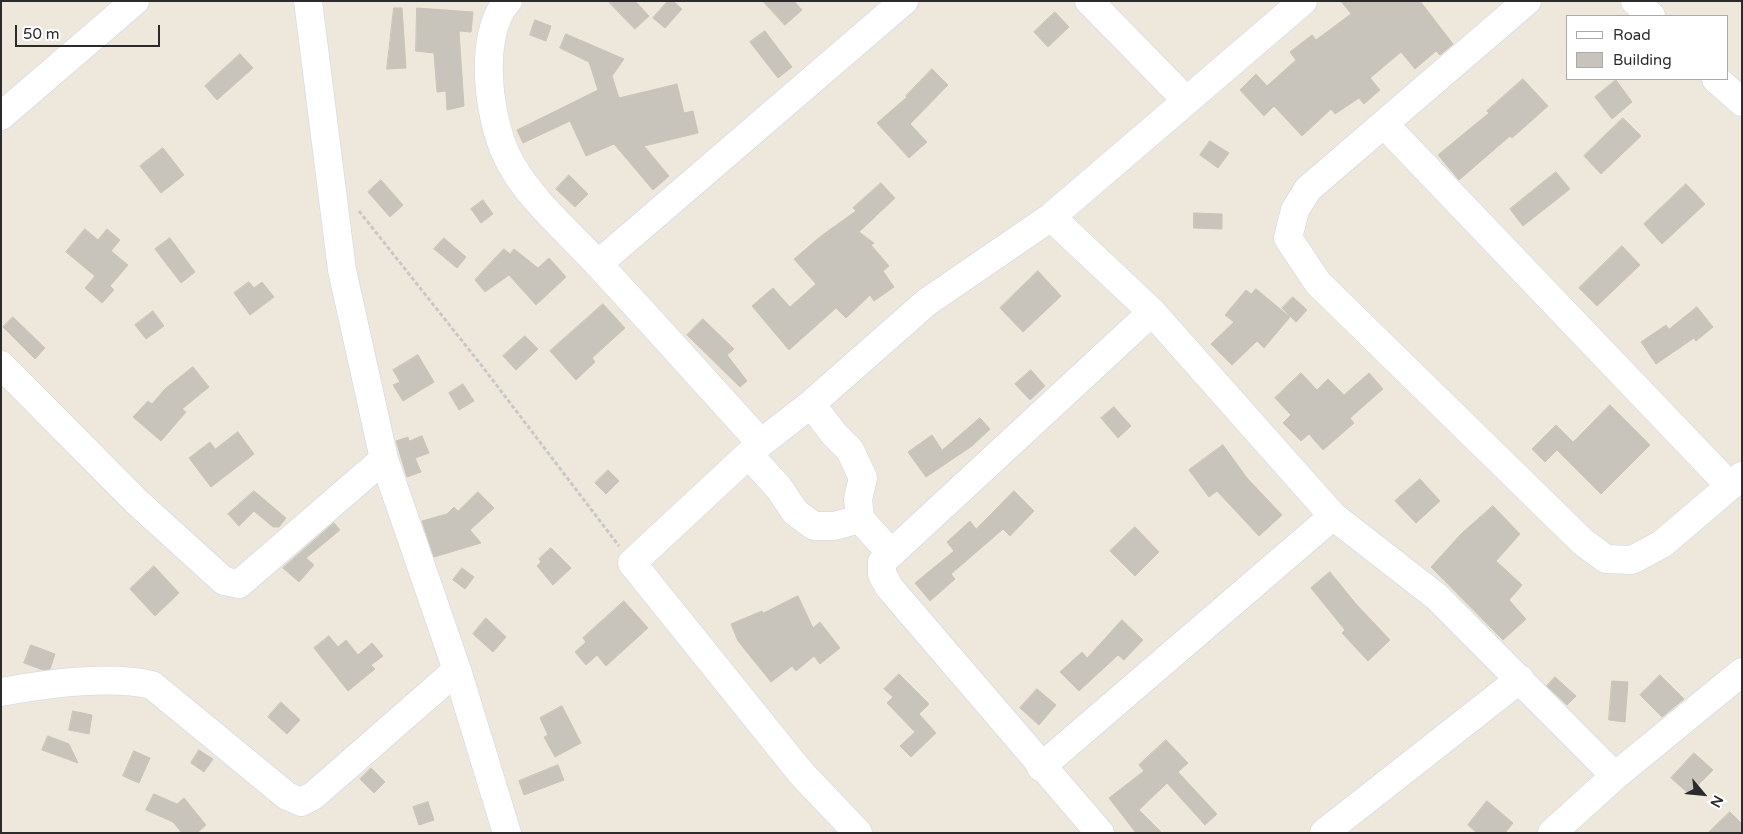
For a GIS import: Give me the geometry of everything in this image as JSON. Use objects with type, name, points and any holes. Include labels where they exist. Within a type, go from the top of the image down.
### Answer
[{"type":"street","points":[[1,116],[135,1]]},
{"type":"street","points":[[308,1],[342,270],[384,459],[457,670],[507,833]]},
{"type":"street","points":[[508,1],[500,9],[490,48],[489,81],[493,119],[510,163],[540,205],[598,264],[755,449],[795,512],[814,526],[834,526],[860,518]]},
{"type":"street","points":[[598,264],[904,1]]},
{"type":"street","points":[[1089,1],[1186,100]]},
{"type":"street","points":[[858,833],[801,773],[632,563],[755,449],[811,404],[926,302],[1051,217],[1303,1]]},
{"type":"street","points":[[1384,124],[1736,481],[1662,544],[1632,560],[1606,559],[1583,542],[1318,283],[1288,238],[1294,210],[1308,189],[1527,1]]},
{"type":"street","points":[[1635,1],[1650,15]]},
{"type":"street","points":[[1717,80],[1742,102]]},
{"type":"street","points":[[1051,217],[1152,312],[1333,516],[1438,597],[1614,776]]},
{"type":"street","points":[[1100,833],[888,587],[882,574],[882,562],[1152,312]]},
{"type":"street","points":[[1,365],[137,502],[224,581],[232,584],[239,584],[384,459]]},
{"type":"street","points":[[811,404],[834,434],[850,450],[863,478],[858,499],[860,518],[891,553]]},
{"type":"street","points":[[1042,767],[1333,516]]},
{"type":"street","points":[[1,692],[50,683],[138,682],[152,685],[288,796],[301,802],[313,796],[457,670]]},
{"type":"street","points":[[1324,833],[1520,679]]},
{"type":"street","points":[[1552,833],[1614,776],[1738,679]]},
{"type":"path","points":[[353,204],[482,366],[632,563]]},
{"type":"building","points":[[608,1],[635,1],[649,16],[635,29]]},
{"type":"building","points":[[668,1],[673,1],[682,9],[665,28],[653,18]]},
{"type":"building","points":[[763,1],[794,1],[802,10],[785,25]]},
{"type":"building","points":[[1341,1],[1420,1],[1453,44],[1440,55],[1436,51],[1415,69],[1401,52],[1370,78],[1380,90],[1364,104],[1359,98],[1335,114],[1331,109],[1302,136],[1274,106],[1264,116],[1240,90],[1256,74],[1267,86],[1296,60],[1290,52],[1312,35],[1316,40],[1351,14]]},
{"type":"building","points":[[394,8],[402,8],[406,68],[387,69]]},
{"type":"building","points":[[417,8],[473,12],[471,32],[459,31],[464,106],[447,110],[446,91],[437,92],[434,53],[416,51]]},
{"type":"building","points":[[1055,12],[1069,27],[1048,47],[1034,32]]},
{"type":"building","points":[[535,20],[551,26],[546,41],[530,35]]},
{"type":"building","points":[[765,31],[792,67],[778,78],[750,42]]},
{"type":"building","points":[[566,34],[624,59],[612,76],[619,98],[677,84],[684,113],[693,111],[698,133],[644,146],[669,176],[653,190],[614,144],[586,156],[570,121],[523,143],[517,130],[598,90],[589,62],[560,48]]},
{"type":"building","points":[[240,54],[253,68],[217,100],[205,86]]},
{"type":"building","points":[[932,69],[948,85],[910,124],[927,142],[909,158],[877,123],[907,97]]},
{"type":"building","points":[[1523,79],[1548,106],[1512,138],[1510,136],[1459,180],[1438,155],[1489,113],[1487,111]]},
{"type":"building","points":[[1616,80],[1632,102],[1612,119],[1595,97]]},
{"type":"building","points":[[1623,118],[1641,136],[1601,174],[1584,156]]},
{"type":"building","points":[[1210,141],[1229,153],[1218,168],[1200,155]]},
{"type":"building","points":[[163,148],[184,175],[161,193],[140,166]]},
{"type":"building","points":[[1556,172],[1570,189],[1523,226],[1510,209]]},
{"type":"building","points":[[569,175],[588,194],[575,207],[556,189]]},
{"type":"building","points":[[381,180],[403,205],[390,217],[368,192]]},
{"type":"building","points":[[881,183],[895,198],[859,232],[874,243],[871,245],[889,266],[883,271],[894,287],[874,301],[870,295],[846,318],[836,308],[789,350],[752,306],[773,288],[790,307],[816,284],[794,259],[821,236],[856,211],[853,208]]},
{"type":"building","points":[[1686,184],[1705,204],[1662,244],[1644,224]]},
{"type":"building","points":[[483,200],[493,214],[481,223],[471,209]]},
{"type":"building","points":[[1194,213],[1222,214],[1222,229],[1194,228]]},
{"type":"building","points":[[85,229],[98,240],[107,229],[120,240],[111,251],[128,265],[110,286],[114,290],[102,303],[85,288],[95,276],[66,252]]},
{"type":"building","points":[[170,238],[195,272],[181,283],[155,249]]},
{"type":"building","points":[[444,238],[466,257],[457,268],[434,249]]},
{"type":"building","points":[[1622,246],[1640,265],[1597,306],[1579,288]]},
{"type":"building","points":[[504,249],[510,254],[514,249],[538,268],[549,258],[566,277],[536,305],[509,275],[485,292],[475,280]]},
{"type":"building","points":[[1038,271],[1061,296],[1023,332],[1000,308]]},
{"type":"building","points":[[249,282],[254,288],[262,282],[274,297],[250,315],[234,293]]},
{"type":"building","points":[[1256,289],[1290,317],[1264,348],[1257,341],[1232,365],[1211,344],[1234,322],[1225,315],[1246,290],[1251,294]]},
{"type":"building","points":[[1293,297],[1307,310],[1296,322],[1282,308]]},
{"type":"building","points":[[603,304],[625,328],[592,358],[595,362],[576,380],[550,351]]},
{"type":"building","points":[[1697,307],[1713,327],[1696,341],[1694,338],[1656,364],[1641,342],[1666,325],[1669,329]]},
{"type":"building","points":[[153,311],[164,326],[146,339],[135,325]]},
{"type":"building","points":[[13,317],[45,348],[35,359],[3,327]]},
{"type":"building","points":[[703,319],[734,349],[727,355],[747,381],[740,387],[687,335]]},
{"type":"building","points":[[525,336],[538,349],[516,370],[503,356]]},
{"type":"building","points":[[418,355],[434,382],[403,401],[393,385],[400,382],[393,370]]},
{"type":"building","points":[[193,367],[209,387],[182,409],[186,412],[161,441],[133,417],[148,401],[152,404],[165,389]]},
{"type":"building","points":[[1031,370],[1045,386],[1030,400],[1015,384]]},
{"type":"building","points":[[1301,373],[1317,390],[1328,379],[1344,395],[1369,373],[1383,389],[1350,418],[1354,423],[1323,450],[1309,434],[1301,441],[1283,423],[1291,415],[1275,398]]},
{"type":"building","points":[[463,384],[474,401],[459,410],[449,393]]},
{"type":"building","points":[[1610,405],[1650,445],[1601,494],[1557,450],[1545,462],[1532,449],[1556,425],[1573,442]]},
{"type":"building","points":[[1114,407],[1131,426],[1118,438],[1101,418]]},
{"type":"building","points":[[980,418],[990,429],[972,446],[926,477],[908,452],[932,435],[942,450]]},
{"type":"building","points":[[238,432],[254,454],[211,487],[189,458],[210,442],[215,449]]},
{"type":"building","points":[[422,436],[429,453],[415,458],[421,472],[407,477],[396,441],[408,437],[409,441]]},
{"type":"building","points":[[1223,445],[1247,478],[1282,515],[1259,536],[1217,491],[1209,497],[1189,470]]},
{"type":"building","points":[[608,470],[619,481],[606,494],[595,483]]},
{"type":"building","points":[[1420,479],[1440,501],[1416,523],[1395,501]]},
{"type":"building","points":[[254,491],[286,518],[279,527],[273,527],[254,511],[239,526],[228,514]]},
{"type":"building","points":[[1014,491],[1034,511],[1010,536],[1003,529],[951,574],[955,579],[930,601],[915,583],[954,551],[947,542],[970,521],[976,529]]},
{"type":"building","points":[[478,492],[494,508],[470,530],[481,543],[434,557],[422,521],[447,514],[454,507],[458,511]]},
{"type":"building","points":[[1493,506],[1520,534],[1496,561],[1522,585],[1509,600],[1526,619],[1503,640],[1431,567],[1461,534]]},
{"type":"building","points":[[334,523],[340,530],[306,558],[314,565],[299,582],[283,568]]},
{"type":"building","points":[[1135,527],[1159,552],[1135,576],[1110,551]]},
{"type":"building","points":[[551,548],[571,568],[553,585],[537,566],[541,562],[539,559]]},
{"type":"building","points":[[154,566],[179,593],[155,616],[130,589]]},
{"type":"building","points":[[462,568],[474,577],[465,589],[453,580]]},
{"type":"building","points":[[1330,572],[1356,604],[1390,640],[1368,661],[1342,633],[1345,630],[1311,588]]},
{"type":"building","points":[[798,596],[813,628],[820,622],[840,648],[820,664],[814,656],[796,671],[792,666],[771,682],[738,641],[731,624],[762,611],[763,613]]},
{"type":"building","points":[[624,601],[648,628],[606,666],[597,655],[586,665],[575,652],[586,642],[583,638]]},
{"type":"building","points":[[486,618],[506,637],[493,652],[473,634]]},
{"type":"building","points":[[1122,620],[1143,640],[1124,660],[1118,655],[1079,691],[1060,672],[1082,652],[1087,658]]},
{"type":"building","points":[[329,636],[338,647],[346,640],[358,655],[372,643],[383,656],[371,665],[375,669],[348,691],[314,648]]},
{"type":"building","points":[[31,645],[55,654],[50,669],[43,670],[24,663]]},
{"type":"building","points":[[899,674],[929,704],[919,714],[936,733],[911,757],[900,746],[915,732],[887,703],[893,697],[884,689]]},
{"type":"building","points":[[1660,675],[1684,699],[1662,717],[1640,695]]},
{"type":"building","points":[[1555,677],[1576,696],[1567,705],[1547,686]]},
{"type":"building","points":[[1612,681],[1628,682],[1625,722],[1609,720]]},
{"type":"building","points":[[1037,689],[1056,705],[1039,725],[1020,708]]},
{"type":"building","points":[[281,702],[300,720],[287,734],[268,717]]},
{"type":"building","points":[[562,706],[581,743],[555,757],[544,737],[548,735],[540,718]]},
{"type":"building","points":[[73,711],[92,715],[89,734],[69,730]]},
{"type":"building","points":[[48,736],[69,744],[78,763],[42,750]]},
{"type":"building","points":[[1166,740],[1188,763],[1178,772],[1217,814],[1205,825],[1167,783],[1139,810],[1162,833],[1136,833],[1109,798],[1144,771],[1139,765]]},
{"type":"building","points":[[199,750],[213,759],[204,772],[191,763]]},
{"type":"building","points":[[134,751],[150,758],[139,783],[123,776]]},
{"type":"building","points":[[1694,753],[1713,770],[1689,794],[1671,778]]},
{"type":"building","points":[[558,765],[564,780],[524,795],[519,781]]},
{"type":"building","points":[[371,768],[385,782],[374,793],[360,779]]},
{"type":"building","points":[[154,794],[177,804],[184,798],[206,825],[197,833],[182,833],[173,822],[146,810]]},
{"type":"building","points":[[1487,801],[1513,823],[1505,833],[1477,833],[1468,825]]},
{"type":"building","points":[[428,802],[434,820],[419,825],[413,807]]},
{"type":"building","points":[[1730,812],[1742,824],[1742,833],[1708,833]]}]
